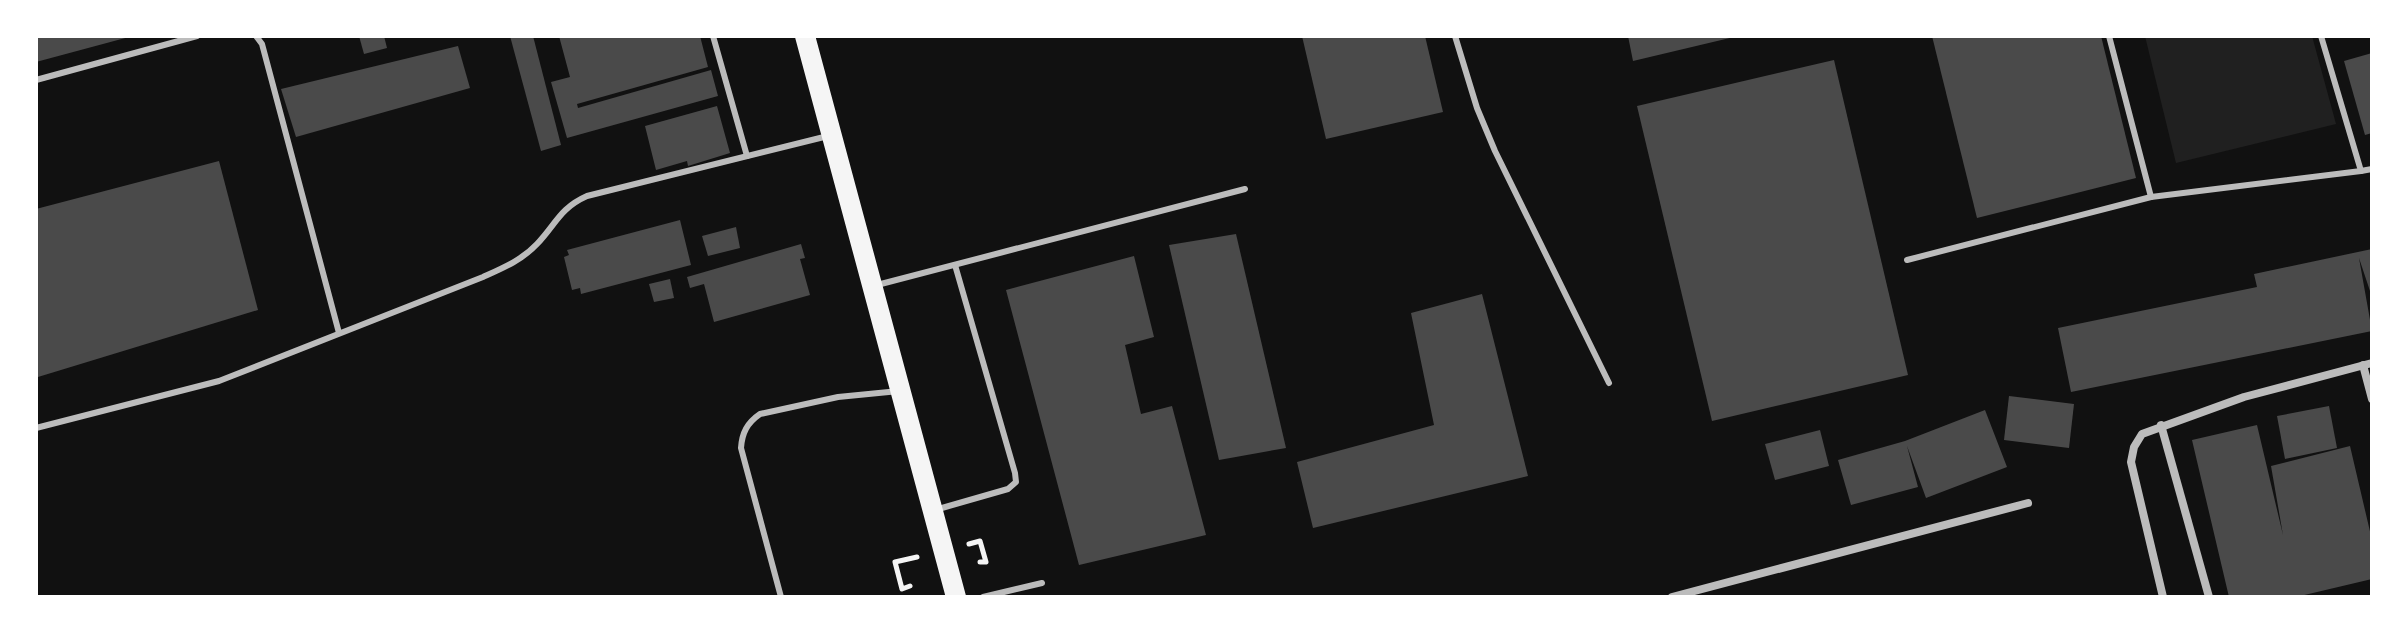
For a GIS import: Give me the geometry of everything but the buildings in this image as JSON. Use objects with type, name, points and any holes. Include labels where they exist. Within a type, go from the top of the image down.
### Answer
[{"type":"main road","points":[[805,36],[956,597]]},
{"type":"street","points":[[2163,597],[2131,462],[2134,447],[2142,434],[2244,397],[2367,364],[2372,399]]},
{"type":"street","points":[[2161,425],[2209,597]]},
{"type":"street","points":[[1672,597],[2028,503]]},
{"type":"lane","points":[[36,80],[197,36]]},
{"type":"lane","points":[[256,36],[262,44],[339,333]]},
{"type":"lane","points":[[713,36],[747,156]]},
{"type":"lane","points":[[1455,36],[1477,108],[1495,151],[1609,383]]},
{"type":"lane","points":[[2109,36],[2151,197]]},
{"type":"lane","points":[[2321,36],[2361,171]]},
{"type":"lane","points":[[36,428],[219,381],[514,263],[538,243],[570,204],[587,196],[831,135]]},
{"type":"lane","points":[[1907,260],[2151,197],[2372,169]]},
{"type":"lane","points":[[872,286],[1245,189]]},
{"type":"lane","points":[[933,511],[1008,489],[1016,482],[955,265]]},
{"type":"lane","points":[[781,597],[741,448],[750,420],[760,414],[838,397],[901,391]]},
{"type":"lane","points":[[983,597],[1042,583]]},
{"type":"path","points":[[980,541],[986,562],[980,562]]},
{"type":"path","points":[[895,562],[902,589],[910,586]]},
{"type":"shaded area","points":[[2145,36],[2312,36],[2336,124],[2176,163]]}]
